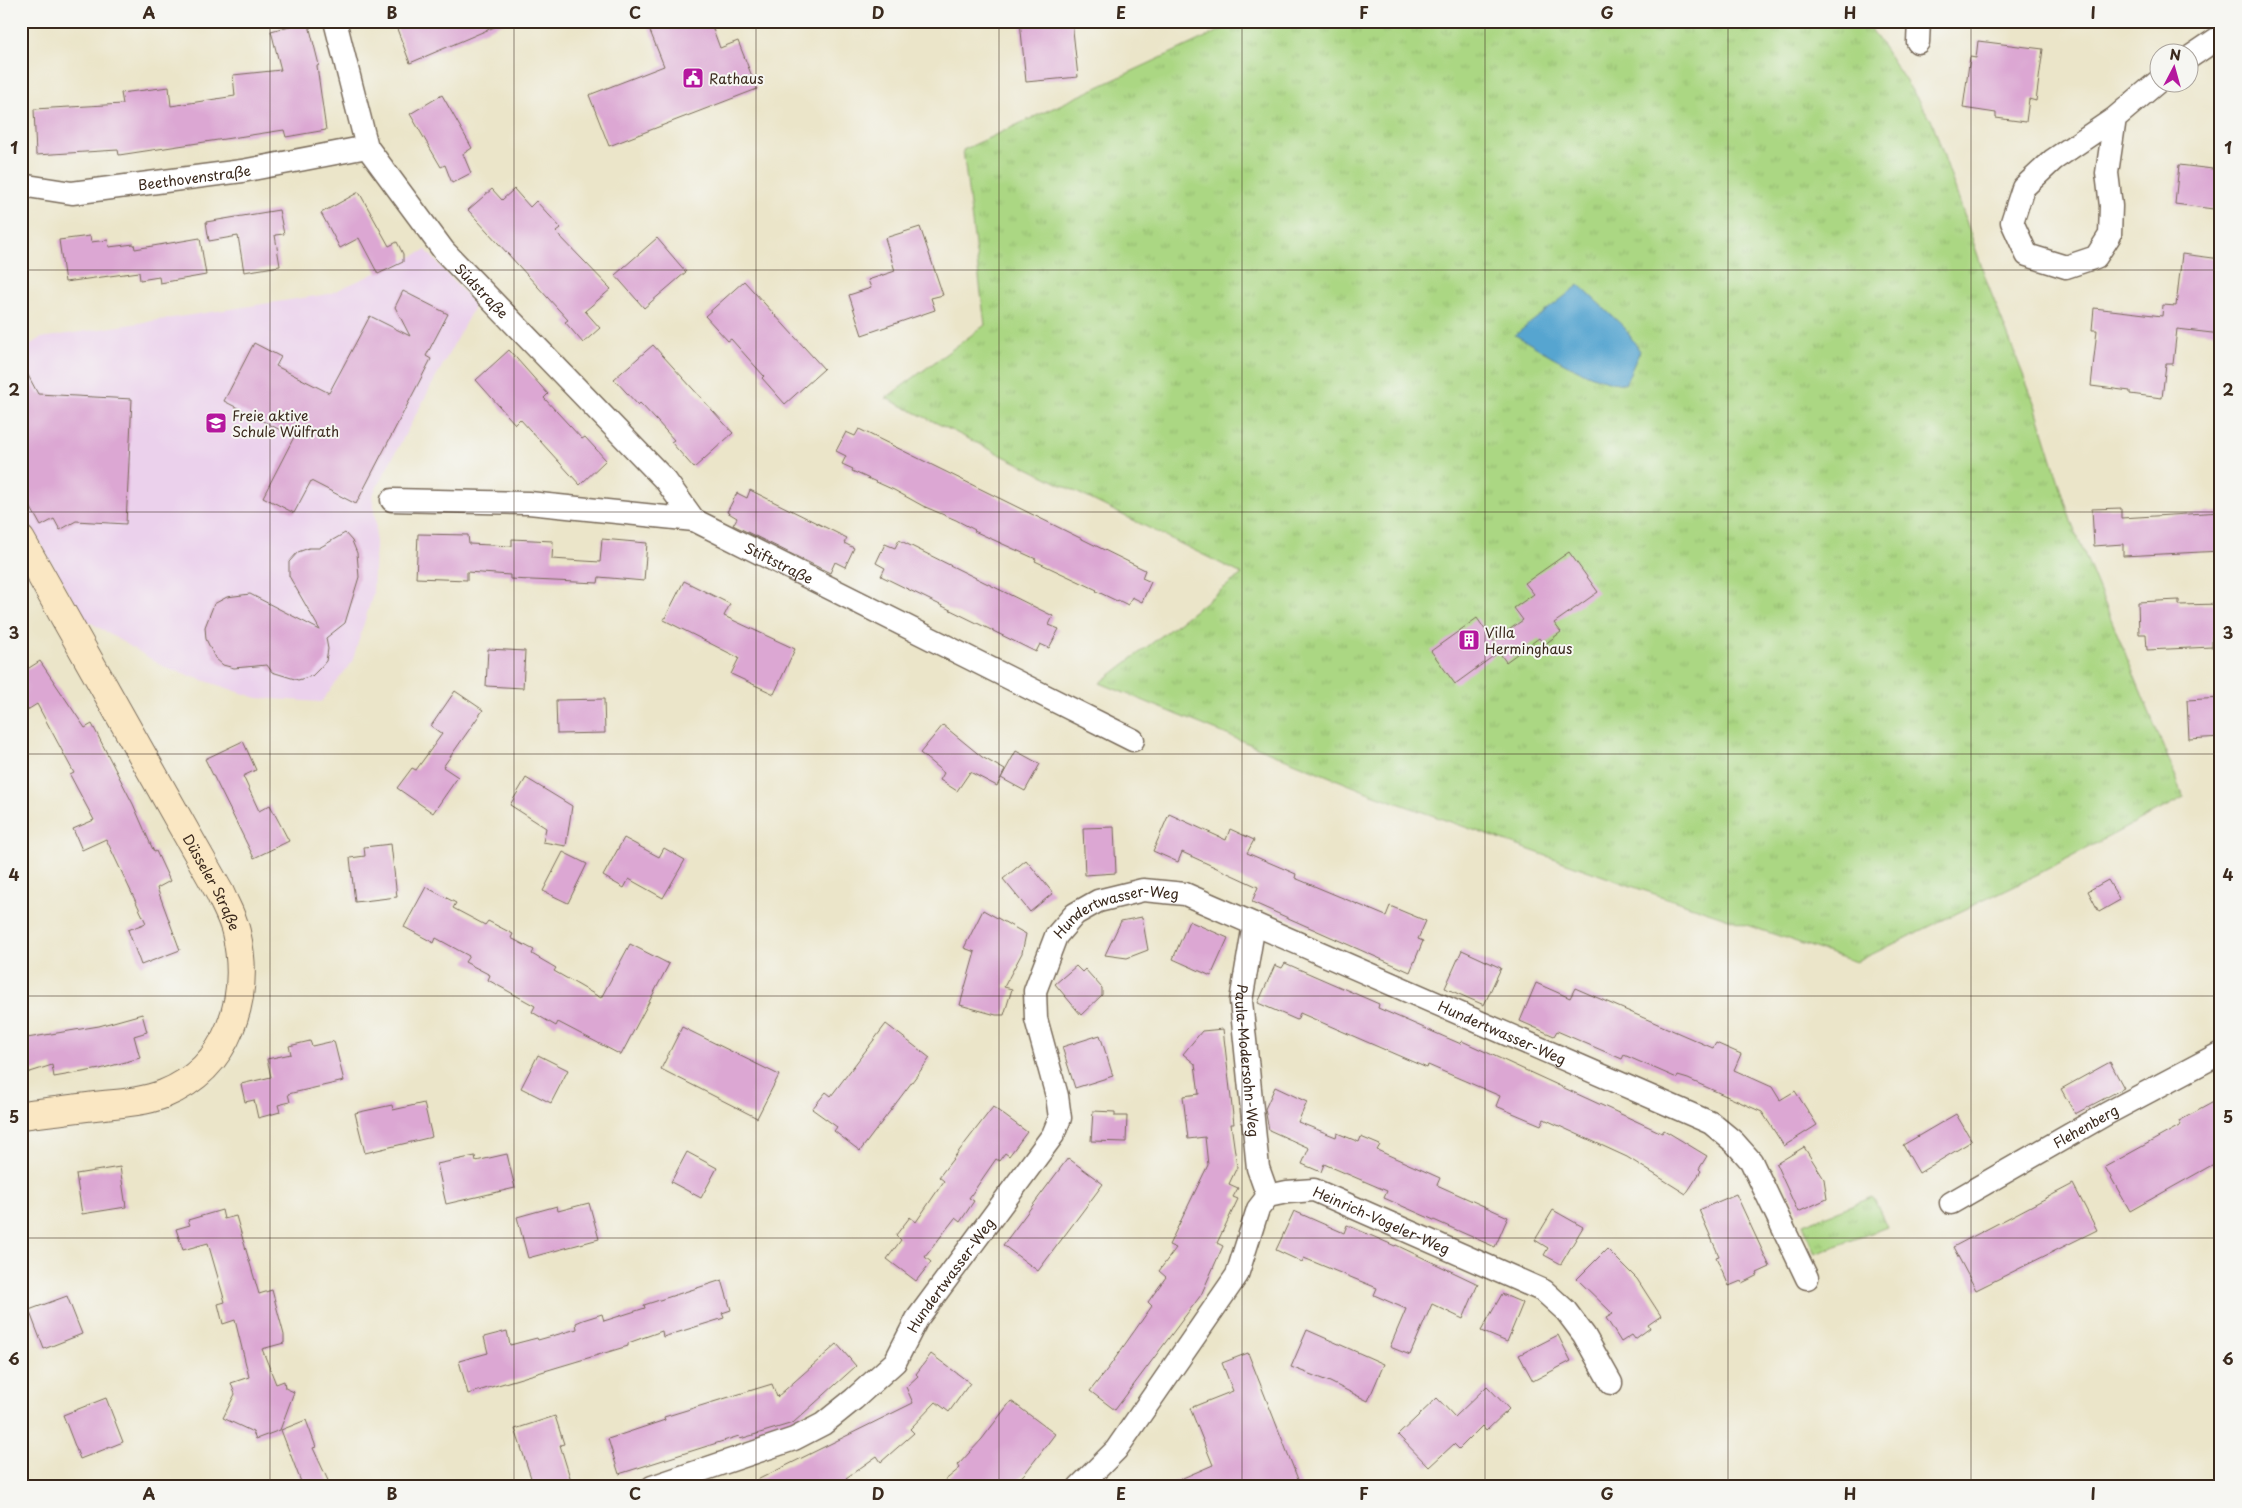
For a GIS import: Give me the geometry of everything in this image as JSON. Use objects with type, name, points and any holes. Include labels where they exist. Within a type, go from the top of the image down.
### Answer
[{"type":"main road","name":"Düsseler Straße","points":[[21,540],[220,893],[236,930],[240,965],[240,995],[232,1026],[207,1065],[185,1084],[163,1094],[135,1101],[21,1115]]},
{"type":"street","name":"Südstraße","points":[[335,21],[367,147],[444,251],[666,481],[694,520]]},
{"type":"street","points":[[2200,50],[2221,36]]},
{"type":"street","points":[[2116,118],[2107,173],[2111,206],[2110,235],[2096,257],[2066,267],[2027,255],[2012,222],[2024,188],[2053,160],[2116,118],[2150,89]]},
{"type":"street","name":"Beethovenstraße","points":[[21,185],[72,193],[242,171],[367,147]]},
{"type":"street","name":"Stiftstraße","points":[[392,500],[528,503],[694,520],[1133,740]]},
{"type":"street","name":"Hundertwasser-Weg","points":[[652,1487],[768,1449],[802,1435],[823,1424],[895,1362],[917,1320],[1052,1136],[1060,1118],[1057,1096],[1036,1019],[1035,991],[1056,936],[1075,914],[1098,901],[1143,890],[1185,894],[1711,1123],[1734,1142],[1751,1161],[1807,1278]]},
{"type":"street","name":"Paula-Modersohn-Weg","points":[[1254,924],[1241,1001],[1258,1168],[1268,1196]]},
{"type":"street","name":"Flehenberg","points":[[1951,1203],[2106,1114],[2221,1052]]},
{"type":"street","name":"Heinrich-Vogeler-Weg","points":[[1268,1196],[1314,1190],[1544,1291],[1571,1317],[1584,1335],[1612,1383]]},
{"type":"street","points":[[1079,1487],[1116,1450],[1237,1275],[1258,1209],[1268,1196]]},
{"type":"shaded area","name":"Freie aktive Schule Wülfrath","points":[[426,250],[475,305],[372,496],[376,525],[373,594],[352,662],[321,702],[257,698],[166,668],[83,618],[21,509],[21,350],[41,338],[329,294]]},
{"type":"green space","points":[[1240,21],[1866,21],[1932,121],[1988,285],[2035,405],[2071,521],[2184,797],[2038,874],[1856,962],[1637,888],[1372,794],[1100,683],[1242,574],[886,398],[985,325],[963,150]]},
{"type":"green space","points":[[1873,1197],[1887,1227],[1815,1254],[1803,1224]]},
{"type":"water","points":[[1579,285],[1624,327],[1640,351],[1625,384],[1610,382],[1582,372],[1515,335]]},
{"type":"building","points":[[308,21],[319,65],[317,66],[326,130],[286,137],[284,130],[119,155],[118,150],[36,155],[34,109],[123,104],[121,93],[169,87],[171,106],[235,96],[233,75],[281,70],[271,31]]},
{"type":"building","points":[[394,21],[506,21],[506,22],[410,63]]},
{"type":"building","name":"Rathaus","points":[[646,21],[710,21],[720,48],[738,41],[757,89],[609,146],[589,95],[664,66]]},
{"type":"building","points":[[1020,21],[1072,21],[1078,77],[1026,82]]},
{"type":"building","points":[[1978,41],[2043,49],[2036,101],[2029,99],[2026,122],[1996,118],[1996,113],[1963,108],[1970,57],[1976,58]]},
{"type":"building","points":[[442,95],[472,148],[463,154],[471,173],[452,183],[445,165],[441,167],[410,114]]},
{"type":"building","points":[[2179,165],[2221,170],[2221,210],[2175,204]]},
{"type":"building","points":[[492,189],[502,200],[514,189],[530,207],[536,201],[561,228],[556,232],[611,289],[585,311],[600,328],[583,343],[565,322],[568,320],[468,210]]},
{"type":"building","points":[[359,192],[389,246],[397,242],[403,254],[403,262],[378,274],[359,238],[340,248],[321,213]]},
{"type":"building","points":[[279,210],[284,234],[275,235],[280,266],[244,272],[238,236],[209,241],[206,222]]},
{"type":"building","points":[[920,227],[943,295],[931,298],[935,310],[862,335],[849,295],[871,288],[868,280],[895,271],[885,238]]},
{"type":"building","points":[[90,236],[91,242],[108,240],[109,247],[134,244],[135,249],[200,238],[206,275],[160,283],[159,277],[140,280],[139,272],[65,282],[59,240]]},
{"type":"building","points":[[657,238],[686,272],[644,308],[615,275]]},
{"type":"building","points":[[2182,254],[2221,259],[2221,334],[2177,329],[2173,364],[2166,364],[2162,398],[2130,394],[2130,391],[2091,386],[2097,330],[2092,330],[2094,308],[2162,316],[2163,305],[2176,306]]},
{"type":"building","points":[[744,281],[824,369],[785,404],[762,378],[764,376],[731,339],[728,341],[705,316]]},
{"type":"building","points":[[403,291],[448,314],[426,356],[431,359],[356,504],[311,481],[294,513],[263,497],[294,437],[224,401],[254,343],[281,357],[276,366],[329,393],[370,316],[410,336],[395,307]]},
{"type":"building","points":[[653,345],[733,433],[694,468],[671,442],[674,440],[657,421],[640,403],[638,405],[614,379]]},
{"type":"building","points":[[509,350],[548,394],[544,398],[582,439],[585,437],[606,460],[580,485],[520,419],[515,424],[476,380]]},
{"type":"building","points":[[21,362],[38,394],[132,399],[126,524],[76,521],[60,530],[54,519],[41,526],[21,490]]},
{"type":"building","points":[[859,429],[1145,570],[1142,578],[1151,582],[1142,602],[1132,597],[1128,605],[1117,601],[1035,561],[1036,559],[852,471],[853,469],[842,464],[846,456],[836,451],[846,432],[855,436]]},
{"type":"building","points":[[750,490],[847,538],[844,543],[854,548],[845,567],[835,562],[830,573],[733,525],[737,518],[727,512],[737,493],[747,498]]},
{"type":"building","points":[[2121,508],[2121,518],[2221,512],[2221,551],[2123,556],[2123,544],[2094,546],[2092,509]]},
{"type":"building","points":[[345,533],[352,541],[357,553],[359,577],[345,623],[326,638],[328,649],[326,661],[312,676],[298,680],[272,672],[267,665],[234,668],[223,665],[215,658],[206,639],[205,627],[214,604],[227,597],[250,594],[320,630],[289,576],[289,562],[298,552],[309,548],[319,548]]},
{"type":"building","points":[[418,534],[468,535],[469,544],[512,546],[512,539],[553,541],[552,559],[600,562],[602,539],[647,543],[644,581],[599,577],[598,583],[510,579],[510,575],[467,572],[467,580],[416,578]]},
{"type":"building","points":[[899,540],[1053,616],[1049,625],[1059,629],[1049,648],[1040,644],[1036,652],[881,576],[885,568],[876,563],[885,544],[895,548]]},
{"type":"building","name":"Villa Herminghaus","points":[[1569,552],[1598,592],[1554,623],[1561,632],[1544,645],[1539,638],[1506,662],[1499,652],[1455,684],[1431,651],[1477,618],[1493,641],[1523,620],[1514,608],[1534,594],[1525,583]]},
{"type":"building","points":[[684,581],[730,604],[724,616],[795,649],[774,694],[731,674],[739,658],[664,620]]},
{"type":"building","points":[[2179,600],[2179,605],[2221,604],[2221,636],[2212,636],[2212,647],[2147,650],[2146,634],[2139,634],[2138,602]]},
{"type":"building","points":[[488,649],[525,651],[523,688],[486,686]]},
{"type":"building","points":[[40,661],[85,728],[92,724],[133,804],[154,852],[156,851],[170,881],[157,888],[180,950],[141,965],[128,930],[146,923],[106,839],[82,850],[73,829],[94,820],[70,775],[74,773],[37,704],[21,714],[21,673]]},
{"type":"building","points":[[455,691],[483,710],[443,767],[458,777],[433,813],[397,788],[412,768],[416,770],[442,734],[431,726]]},
{"type":"building","points":[[2221,698],[2221,737],[2189,739],[2187,700]]},
{"type":"building","points":[[604,699],[605,733],[557,734],[556,700]]},
{"type":"building","points":[[943,725],[982,757],[1005,770],[997,786],[970,772],[957,791],[940,780],[944,773],[920,753]]},
{"type":"building","points":[[243,741],[256,770],[243,776],[259,811],[270,805],[289,841],[254,858],[205,759]]},
{"type":"building","points":[[1016,751],[1040,764],[1025,791],[1001,778]]},
{"type":"building","points":[[526,778],[572,806],[566,846],[543,842],[546,828],[510,805]]},
{"type":"building","points":[[1169,814],[1226,840],[1230,829],[1254,840],[1247,853],[1296,874],[1295,878],[1386,916],[1390,906],[1426,921],[1418,939],[1423,941],[1410,972],[1252,902],[1258,887],[1182,852],[1178,862],[1153,851]]},
{"type":"building","points":[[1114,827],[1116,873],[1085,875],[1083,828]]},
{"type":"building","points":[[624,838],[659,857],[664,848],[685,860],[663,898],[629,879],[624,888],[603,876]]},
{"type":"building","points":[[391,844],[397,897],[355,902],[350,858],[365,856],[364,847]]},
{"type":"building","points":[[563,852],[587,864],[568,903],[543,891]]},
{"type":"building","points":[[1026,860],[1053,893],[1030,912],[1003,879]]},
{"type":"building","points":[[2108,880],[2120,900],[2099,912],[2088,891]]},
{"type":"building","points":[[426,887],[456,903],[453,908],[485,925],[488,921],[513,934],[511,938],[534,950],[532,954],[556,968],[554,971],[601,998],[630,944],[669,964],[621,1055],[558,1022],[556,1026],[532,1012],[535,1006],[488,980],[490,975],[465,962],[469,956],[436,938],[434,943],[404,927]]},
{"type":"building","points":[[983,910],[1026,934],[1022,953],[1004,987],[1012,989],[1004,1015],[996,1015],[960,1005],[975,952],[964,948]]},
{"type":"building","points":[[1142,917],[1148,950],[1127,958],[1105,955],[1121,921]]},
{"type":"building","points":[[1189,921],[1228,938],[1211,976],[1173,959]]},
{"type":"building","points":[[1462,950],[1501,968],[1484,1005],[1445,988]]},
{"type":"building","points":[[1285,963],[1379,1004],[1378,1008],[1461,1044],[1462,1041],[1662,1133],[1664,1130],[1707,1156],[1699,1169],[1701,1171],[1686,1194],[1627,1157],[1544,1119],[1541,1125],[1496,1106],[1500,1096],[1428,1065],[1427,1068],[1300,1013],[1297,1020],[1258,1003],[1275,965],[1282,968]]},
{"type":"building","points":[[1076,966],[1082,972],[1085,969],[1102,988],[1102,995],[1081,1015],[1055,984]]},
{"type":"building","points":[[1536,983],[1570,998],[1575,988],[1713,1048],[1716,1043],[1741,1054],[1734,1070],[1772,1087],[1780,1100],[1795,1091],[1817,1125],[1784,1146],[1762,1112],[1688,1079],[1678,1076],[1677,1078],[1624,1055],[1622,1059],[1557,1031],[1554,1036],[1520,1021]]},
{"type":"building","points":[[142,1014],[147,1032],[134,1036],[140,1058],[100,1069],[54,1077],[52,1065],[21,1075],[21,1039],[99,1026]]},
{"type":"building","points":[[886,1024],[930,1058],[860,1151],[834,1131],[837,1127],[812,1109],[826,1092],[831,1096]]},
{"type":"building","points":[[682,1027],[779,1075],[757,1118],[661,1069]]},
{"type":"building","points":[[1223,1029],[1234,1124],[1231,1124],[1237,1167],[1229,1184],[1238,1188],[1233,1197],[1238,1199],[1217,1243],[1223,1246],[1201,1295],[1115,1410],[1090,1391],[1152,1306],[1148,1302],[1166,1277],[1159,1271],[1176,1248],[1169,1245],[1208,1165],[1205,1137],[1188,1139],[1183,1096],[1199,1094],[1195,1064],[1183,1054],[1202,1031]]},
{"type":"building","points":[[1100,1035],[1113,1076],[1075,1088],[1062,1047]]},
{"type":"building","points":[[310,1041],[312,1046],[334,1041],[344,1081],[288,1094],[290,1102],[278,1105],[280,1112],[258,1118],[254,1100],[245,1102],[241,1084],[271,1077],[267,1059],[291,1054],[289,1046]]},
{"type":"building","points":[[538,1055],[568,1070],[551,1103],[521,1088]]},
{"type":"building","points":[[2110,1062],[2124,1088],[2075,1114],[2061,1089]]},
{"type":"building","points":[[1275,1087],[1307,1102],[1298,1122],[1336,1137],[1337,1133],[1359,1142],[1361,1137],[1380,1145],[1377,1150],[1440,1178],[1437,1185],[1508,1217],[1495,1247],[1384,1198],[1387,1191],[1324,1164],[1321,1172],[1302,1164],[1309,1148],[1269,1130],[1265,1109]]},
{"type":"building","points":[[2221,1098],[2221,1160],[2130,1211],[2105,1167],[2181,1125],[2179,1121]]},
{"type":"building","points":[[424,1103],[432,1137],[365,1153],[355,1113],[392,1105],[393,1110]]},
{"type":"building","points":[[993,1107],[1027,1132],[1009,1156],[1005,1153],[999,1161],[996,1159],[969,1198],[974,1201],[960,1222],[955,1218],[925,1257],[931,1262],[916,1281],[887,1259],[901,1240],[896,1235],[910,1217],[916,1222],[944,1181],[939,1177]]},
{"type":"building","points":[[1093,1111],[1115,1112],[1115,1116],[1127,1116],[1126,1142],[1091,1141]]},
{"type":"building","points":[[1956,1114],[1972,1141],[1919,1173],[1903,1145]]},
{"type":"building","points":[[1804,1147],[1824,1179],[1827,1199],[1798,1212],[1776,1164]]},
{"type":"building","points":[[687,1152],[717,1168],[701,1198],[671,1182]]},
{"type":"building","points":[[507,1154],[515,1188],[446,1204],[437,1164],[475,1156],[476,1161]]},
{"type":"building","points":[[1068,1158],[1103,1184],[1038,1271],[1003,1245]]},
{"type":"building","points":[[120,1167],[126,1207],[82,1214],[76,1174]]},
{"type":"building","points":[[2073,1184],[2097,1230],[1976,1290],[1953,1247]]},
{"type":"building","points":[[1736,1194],[1770,1267],[1742,1283],[1741,1281],[1729,1286],[1716,1257],[1719,1256],[1699,1210]]},
{"type":"building","points":[[589,1203],[599,1239],[528,1258],[517,1217],[557,1206],[558,1211]]},
{"type":"building","points":[[222,1210],[224,1219],[236,1216],[259,1294],[272,1290],[284,1335],[284,1343],[262,1349],[276,1384],[284,1381],[285,1388],[294,1392],[280,1430],[256,1439],[253,1432],[223,1418],[235,1394],[231,1383],[249,1377],[235,1320],[223,1324],[218,1304],[225,1302],[208,1243],[183,1250],[176,1229],[190,1225],[188,1220]]},
{"type":"building","points":[[1553,1210],[1583,1227],[1561,1264],[1544,1255],[1548,1248],[1535,1240]]},
{"type":"building","points":[[1294,1211],[1344,1233],[1347,1225],[1396,1245],[1478,1284],[1463,1319],[1432,1304],[1410,1355],[1390,1347],[1406,1309],[1374,1295],[1377,1288],[1304,1258],[1302,1262],[1276,1250]]},
{"type":"building","points":[[1607,1249],[1637,1279],[1661,1316],[1648,1325],[1650,1328],[1635,1339],[1632,1335],[1621,1342],[1606,1318],[1613,1314],[1577,1279]]},
{"type":"building","points":[[722,1280],[731,1310],[722,1313],[724,1318],[663,1337],[662,1331],[628,1343],[628,1346],[468,1394],[459,1361],[488,1353],[484,1337],[507,1331],[510,1345],[537,1338],[538,1340],[577,1329],[576,1323],[583,1320],[602,1314],[604,1321],[645,1308],[644,1305]]},
{"type":"building","points":[[1502,1294],[1523,1303],[1507,1342],[1481,1331]]},
{"type":"building","points":[[67,1296],[82,1334],[44,1349],[29,1310]]},
{"type":"building","points":[[1307,1330],[1384,1364],[1368,1401],[1330,1382],[1291,1367]]},
{"type":"building","points":[[1558,1335],[1571,1361],[1533,1381],[1519,1355]]},
{"type":"building","points":[[837,1344],[856,1366],[793,1423],[740,1439],[739,1436],[619,1474],[608,1439],[665,1420],[664,1417],[772,1384],[777,1397]]},
{"type":"building","points":[[1248,1353],[1301,1487],[1162,1487],[1213,1465],[1190,1408],[1233,1391],[1222,1363]]},
{"type":"building","points":[[931,1354],[970,1383],[949,1412],[936,1402],[910,1429],[914,1433],[881,1462],[877,1456],[846,1478],[850,1487],[743,1487],[913,1403],[906,1387],[918,1376],[916,1374]]},
{"type":"building","points":[[1487,1386],[1509,1409],[1486,1431],[1482,1426],[1459,1449],[1454,1444],[1429,1467],[1398,1435],[1437,1398],[1455,1417]]},
{"type":"building","points":[[106,1398],[123,1442],[80,1459],[63,1415]]},
{"type":"building","points":[[1011,1401],[1055,1434],[1026,1472],[1012,1487],[937,1487],[960,1468],[958,1465],[982,1439]]},
{"type":"building","points":[[555,1416],[564,1444],[560,1445],[573,1487],[534,1487],[515,1429]]},
{"type":"building","points":[[306,1420],[316,1447],[313,1448],[331,1487],[303,1487],[281,1430]]},
{"type":"place","name":"Rathaus","points":[[693,78]]},
{"type":"place","name":"Freie aktive Schule Wülfrath","points":[[216,423]]},
{"type":"place","name":"Villa Herminghaus","points":[[1469,640]]}]
